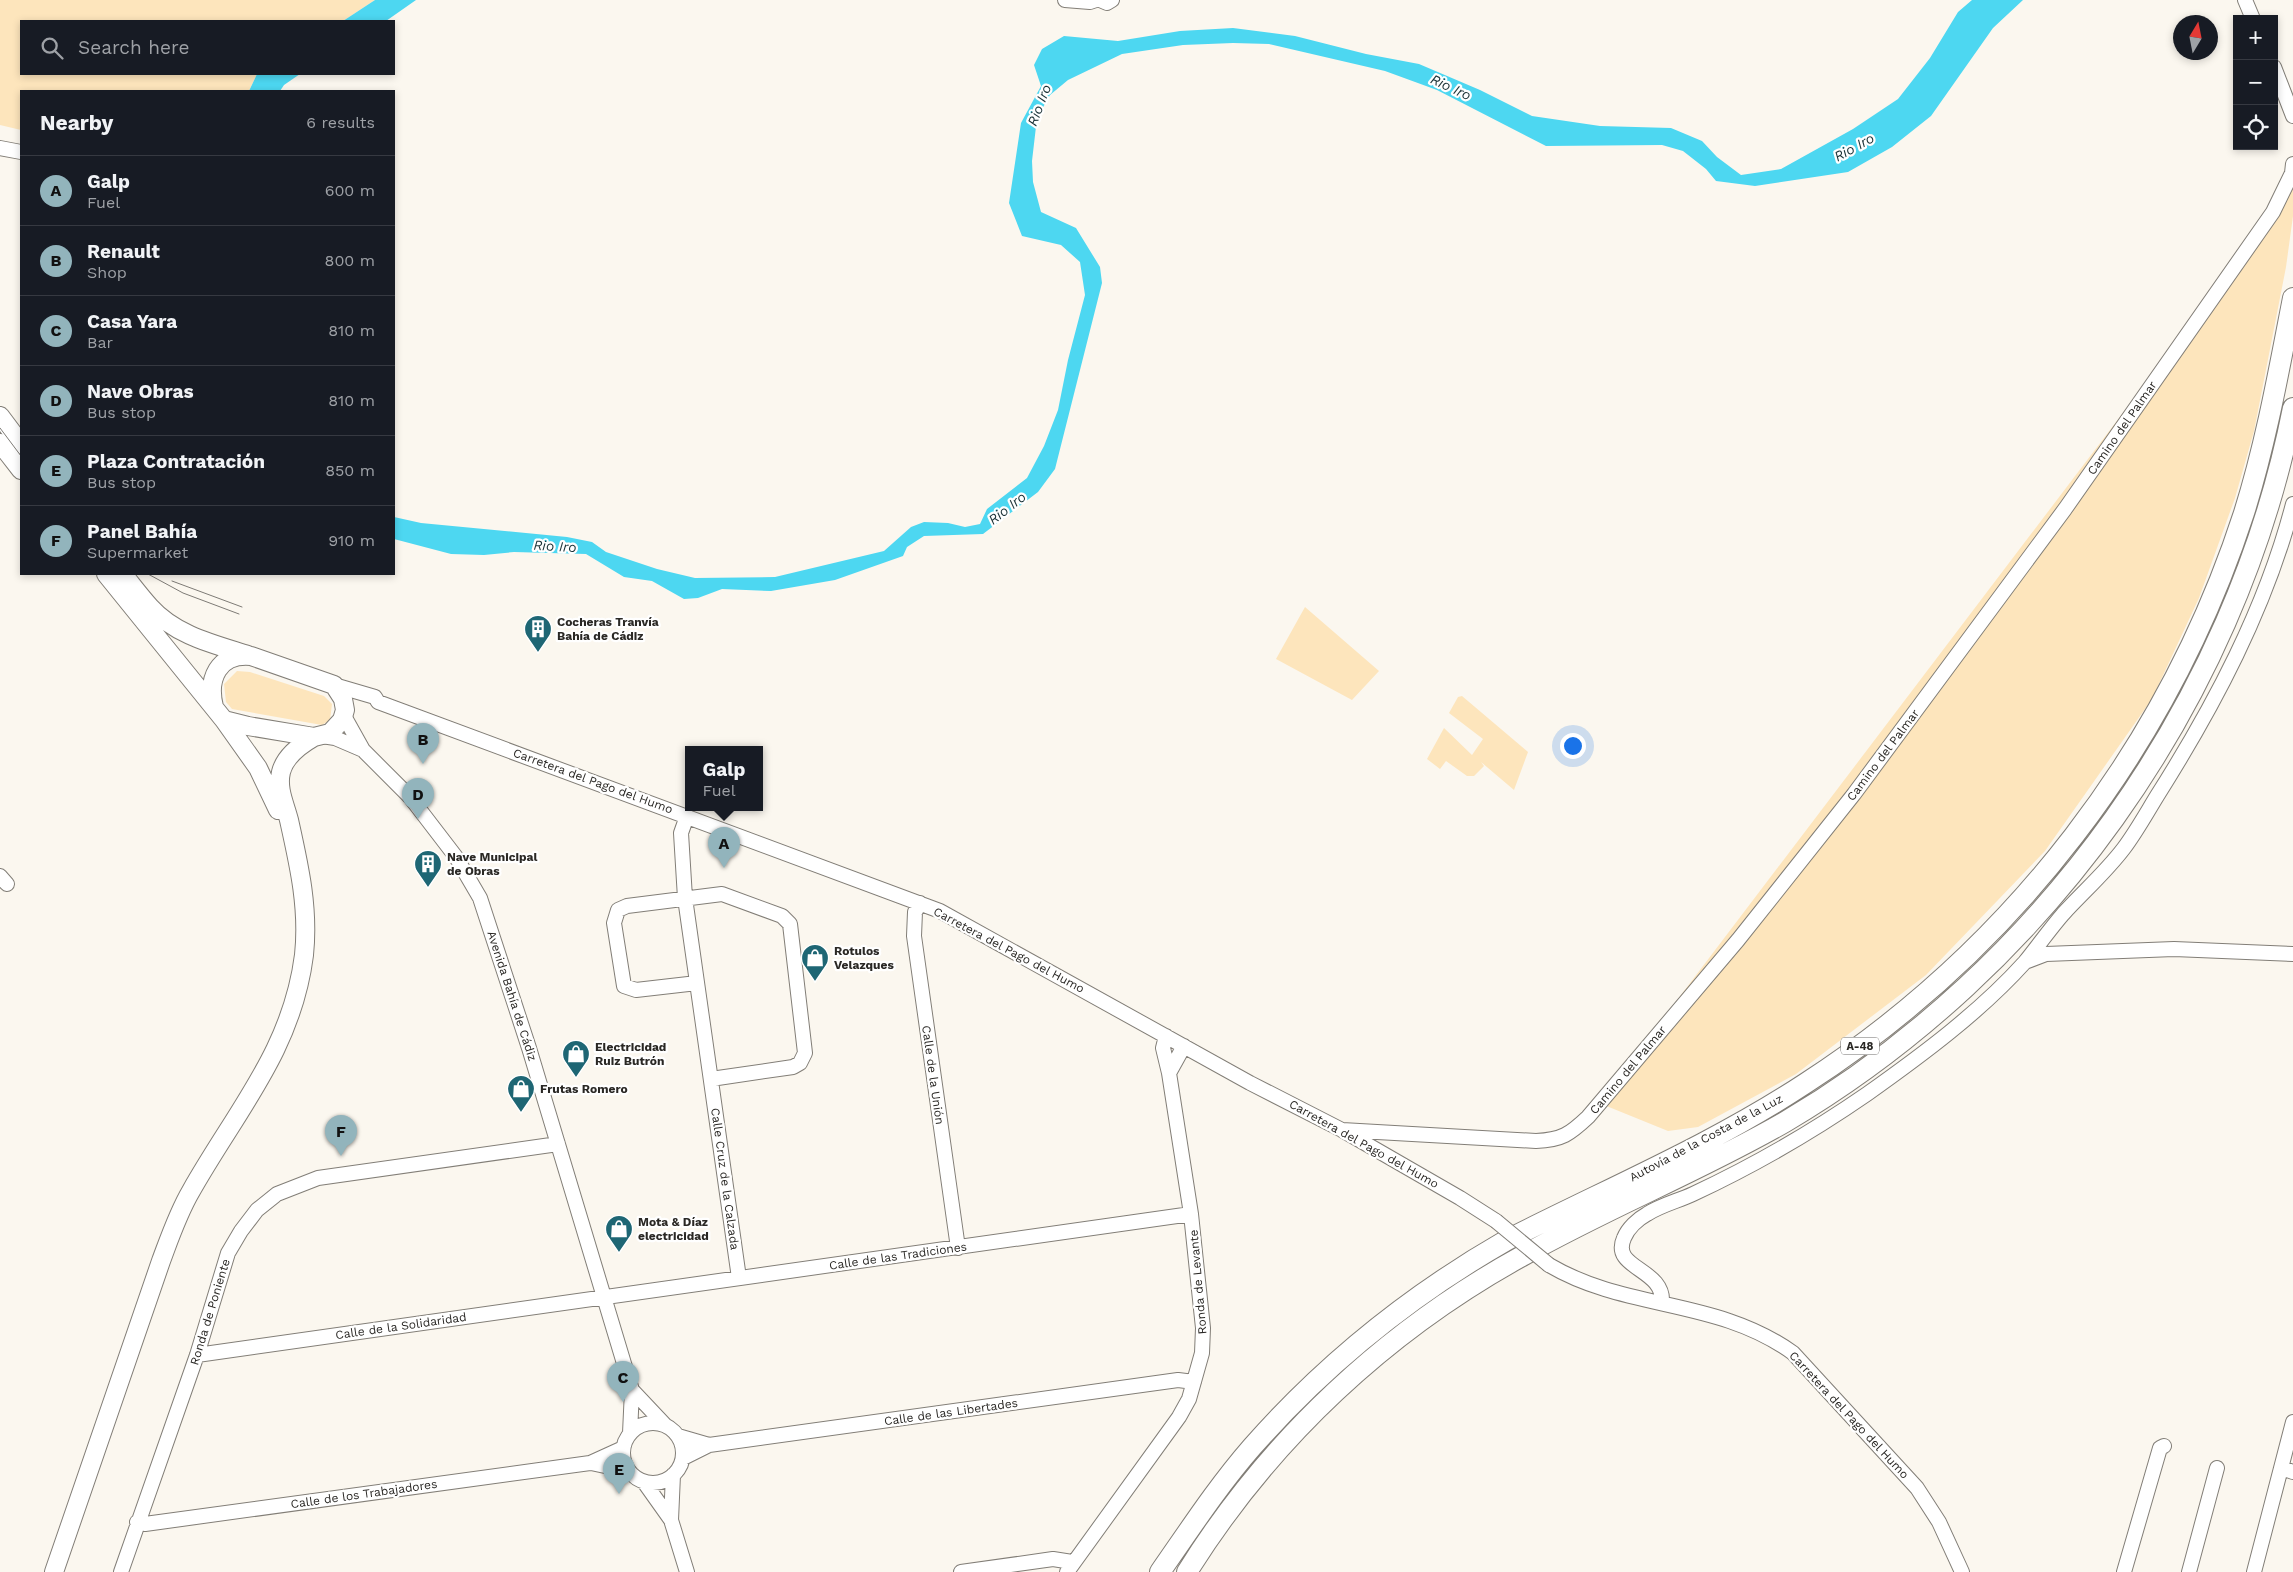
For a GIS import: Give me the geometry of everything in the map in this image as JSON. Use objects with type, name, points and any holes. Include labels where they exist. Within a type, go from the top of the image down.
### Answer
[{"type":"highway","name":"Autovía de la Costa de la Luz","points":[[1160,1572],[1227,1478],[1285,1411],[1325,1372],[1400,1308],[1507,1240],[1713,1137],[1805,1084],[1895,1020],[1979,944],[2021,900],[2081,828],[2128,762],[2172,683],[2210,603],[2244,512],[2259,460],[2293,298]]},
{"type":"highway","name":"Autovía de la Costa de la Luz","points":[[1187,1572],[1225,1515],[1269,1460],[1346,1381],[1388,1345],[1453,1298],[1524,1254],[1722,1156],[1785,1121],[1851,1079],[1912,1033],[1964,988],[2009,945],[2039,913],[2098,842],[2126,804],[2190,696],[2214,649],[2252,556],[2265,518],[2293,408]]},
{"type":"main road","points":[[0,416],[20,443]]},
{"type":"main road","points":[[0,443],[20,469]]},
{"type":"main road","points":[[107,575],[219,714],[258,768],[282,821],[291,835]]},
{"type":"main road","points":[[54,1572],[161,1261],[179,1216],[190,1192],[266,1070],[285,1031],[293,1009],[302,968],[306,923],[303,887],[281,790],[282,770],[291,754],[337,727],[344,713],[343,699],[334,685],[199,639],[172,626],[150,607],[124,575]]},
{"type":"main road","points":[[251,656],[235,657],[228,660],[216,671],[212,679],[211,690],[219,714],[248,726],[318,737]]},
{"type":"street","points":[[1065,0],[1090,2],[1096,0]]},
{"type":"street","points":[[1100,0],[1105,3],[1112,0]]},
{"type":"street","points":[[2245,0],[2251,15]]},
{"type":"street","points":[[2278,77],[2293,116]]},
{"type":"street","points":[[0,148],[20,152]]},
{"type":"street","name":"Camino del Palmar","points":[[1342,1130],[1536,1141],[1560,1139],[1574,1130],[1588,1117],[1738,940],[1854,794],[1993,609],[2273,212],[2292,173],[2293,164]]},
{"type":"street","points":[[1662,1303],[1663,1296],[1655,1279],[1628,1262],[1622,1249],[1623,1238],[1634,1224],[1648,1213],[1693,1195],[1800,1138],[1867,1094],[1927,1050],[1977,1008],[2024,962],[2064,914],[2124,848],[2187,750],[2212,705],[2246,632],[2277,556],[2293,504]]},
{"type":"street","name":"Carretera del Pago del Humo","points":[[334,685],[375,697],[378,702]]},
{"type":"street","name":"Carretera del Pago del Humo","points":[[344,713],[358,702],[378,702],[920,903],[957,920],[1181,1051],[1342,1130],[1460,1198],[1496,1221],[1549,1265],[1586,1284],[1736,1322],[1771,1338],[1793,1353],[1917,1488],[1939,1522],[1962,1572]]},
{"type":"street","name":"Avenida Bahía de Cádiz","points":[[344,713],[363,750],[410,797],[439,833],[456,857],[480,898],[512,994],[632,1390],[630,1433]]},
{"type":"street","name":"Avenida Bahía de Cádiz","points":[[318,737],[335,738],[363,750]]},
{"type":"street","name":"Calle Cruz de la Calzada","points":[[687,816],[681,833],[685,898],[739,1278]]},
{"type":"street","points":[[698,983],[636,990],[624,986],[614,923],[615,914],[622,907],[722,894],[782,916],[790,924],[805,1053],[800,1063],[793,1067],[711,1079]]},
{"type":"street","name":"Calle de la Unión","points":[[920,903],[915,912],[914,936],[958,1248]]},
{"type":"street","points":[[2024,962],[2046,954],[2174,949],[2293,954]]},
{"type":"street","name":"Ronda de Levante","points":[[1070,1567],[1174,1425],[1189,1399],[1202,1353],[1203,1328],[1191,1214],[1165,1042]]},
{"type":"street","points":[[1169,1073],[1181,1051]]},
{"type":"street","name":"Ronda de Poniente","points":[[120,1572],[197,1355],[228,1254],[240,1231],[257,1210],[277,1194],[318,1178],[558,1144]]},
{"type":"street","name":"Calle de las Tradiciones","points":[[604,1297],[1191,1214]]},
{"type":"street","name":"Calle de la Solidaridad","points":[[197,1355],[604,1297]]},
{"type":"street","name":"Calle de las Libertades","points":[[683,1458],[708,1445],[1178,1380],[1194,1382]]},
{"type":"street","name":"Avenida Bahía de Cádiz","points":[[632,1390],[665,1426]]},
{"type":"street","points":[[2254,1572],[2287,1470],[2293,1422]]},
{"type":"street","points":[[671,1520],[673,1476],[683,1458],[682,1444],[678,1436],[665,1426],[647,1423],[630,1433],[622,1448],[624,1463],[628,1471],[644,1482],[671,1520],[687,1572]]},
{"type":"street","name":"Calle de las Libertades","points":[[678,1436],[708,1445]]},
{"type":"street","points":[[2124,1572],[2160,1448],[2164,1446]]},
{"type":"street","name":"Calle de los Trabajadores","points":[[138,1522],[154,1522],[590,1463],[622,1448]]},
{"type":"street","name":"Calle de los Trabajadores","points":[[590,1463],[628,1471]]},
{"type":"street","points":[[2189,1572],[2217,1468]]},
{"type":"street","points":[[644,1482],[664,1481],[673,1476]]},
{"type":"street","points":[[961,1572],[1052,1559],[1070,1567]]},
{"type":"shaded area","points":[[0,0],[375,0],[345,20],[20,20],[20,75],[257,75],[249,90],[20,90],[20,130],[0,125]]},
{"type":"shaded area","points":[[2293,189],[2293,216],[2286,267],[2254,431],[2235,498],[2199,598],[2152,699],[2045,851],[1926,975],[1796,1074],[1698,1127],[1668,1131],[1599,1103]]},
{"type":"shaded area","points":[[1305,607],[1379,671],[1352,700],[1276,659]]},
{"type":"shaded area","points":[[237,671],[250,672],[324,696],[332,704],[330,720],[322,725],[232,709],[226,702],[224,684]]},
{"type":"shaded area","points":[[1462,696],[1528,752],[1514,790],[1481,762],[1484,766],[1474,776],[1467,776],[1446,761],[1440,769],[1427,759],[1444,728],[1472,755],[1483,739],[1449,713],[1458,697]]},
{"type":"water","points":[[375,0],[416,0],[387,20],[345,20]]},
{"type":"water","name":"Rio Iro","points":[[1972,0],[2023,0],[1993,28],[1931,116],[1892,147],[1848,172],[1755,186],[1716,181],[1706,169],[1683,151],[1662,145],[1546,146],[1437,90],[1385,71],[1269,44],[1183,45],[1122,54],[1068,80],[1050,95],[1037,118],[1032,161],[1033,182],[1041,212],[1076,228],[1100,267],[1102,283],[1055,469],[1038,492],[983,534],[924,536],[907,547],[903,556],[835,580],[771,591],[722,589],[698,598],[684,599],[652,581],[624,577],[586,554],[514,552],[484,555],[451,554],[395,539],[395,517],[421,523],[567,537],[592,542],[606,552],[657,569],[695,578],[775,577],[884,551],[911,527],[924,522],[948,523],[965,527],[980,524],[987,509],[1027,478],[1044,446],[1058,410],[1068,360],[1085,295],[1080,262],[1061,245],[1022,236],[1009,203],[1021,123],[1041,86],[1034,65],[1042,49],[1064,36],[1118,41],[1180,31],[1233,28],[1295,36],[1366,54],[1419,64],[1480,90],[1532,116],[1600,126],[1671,128],[1702,141],[1717,157],[1741,175],[1781,169],[1853,129],[1898,99],[1930,58],[1958,12]]},
{"type":"water","points":[[257,75],[299,75],[284,85],[281,90],[249,90]]},
{"type":"tram line","points":[[0,428],[20,455]]},
{"type":"tram line","points":[[150,575],[183,593],[239,614]]},
{"type":"tram line","points":[[172,581],[242,607]]},
{"type":"place","name":"Cocheras Tranvía Bahía de Cádiz","points":[[538,653]]},
{"type":"place","name":"Renault","points":[[423,764]]},
{"type":"place","name":"Nave Obras","points":[[418,819]]},
{"type":"place","name":"Galp","points":[[724,868]]},
{"type":"place","name":"Nave Municipal de Obras","points":[[428,888]]},
{"type":"place","name":"Rotulos Velazques","points":[[815,982]]},
{"type":"place","name":"Electricidad Ruiz Butrón","points":[[576,1078]]},
{"type":"place","name":"Frutas Romero","points":[[521,1113]]},
{"type":"place","name":"Panel Bahía","points":[[341,1156]]},
{"type":"place","name":"Mota & Díaz electricidad","points":[[619,1253]]},
{"type":"place","name":"Casa Yara","points":[[623,1402]]},
{"type":"place","name":"Plaza Contratación","points":[[619,1494]]}]
